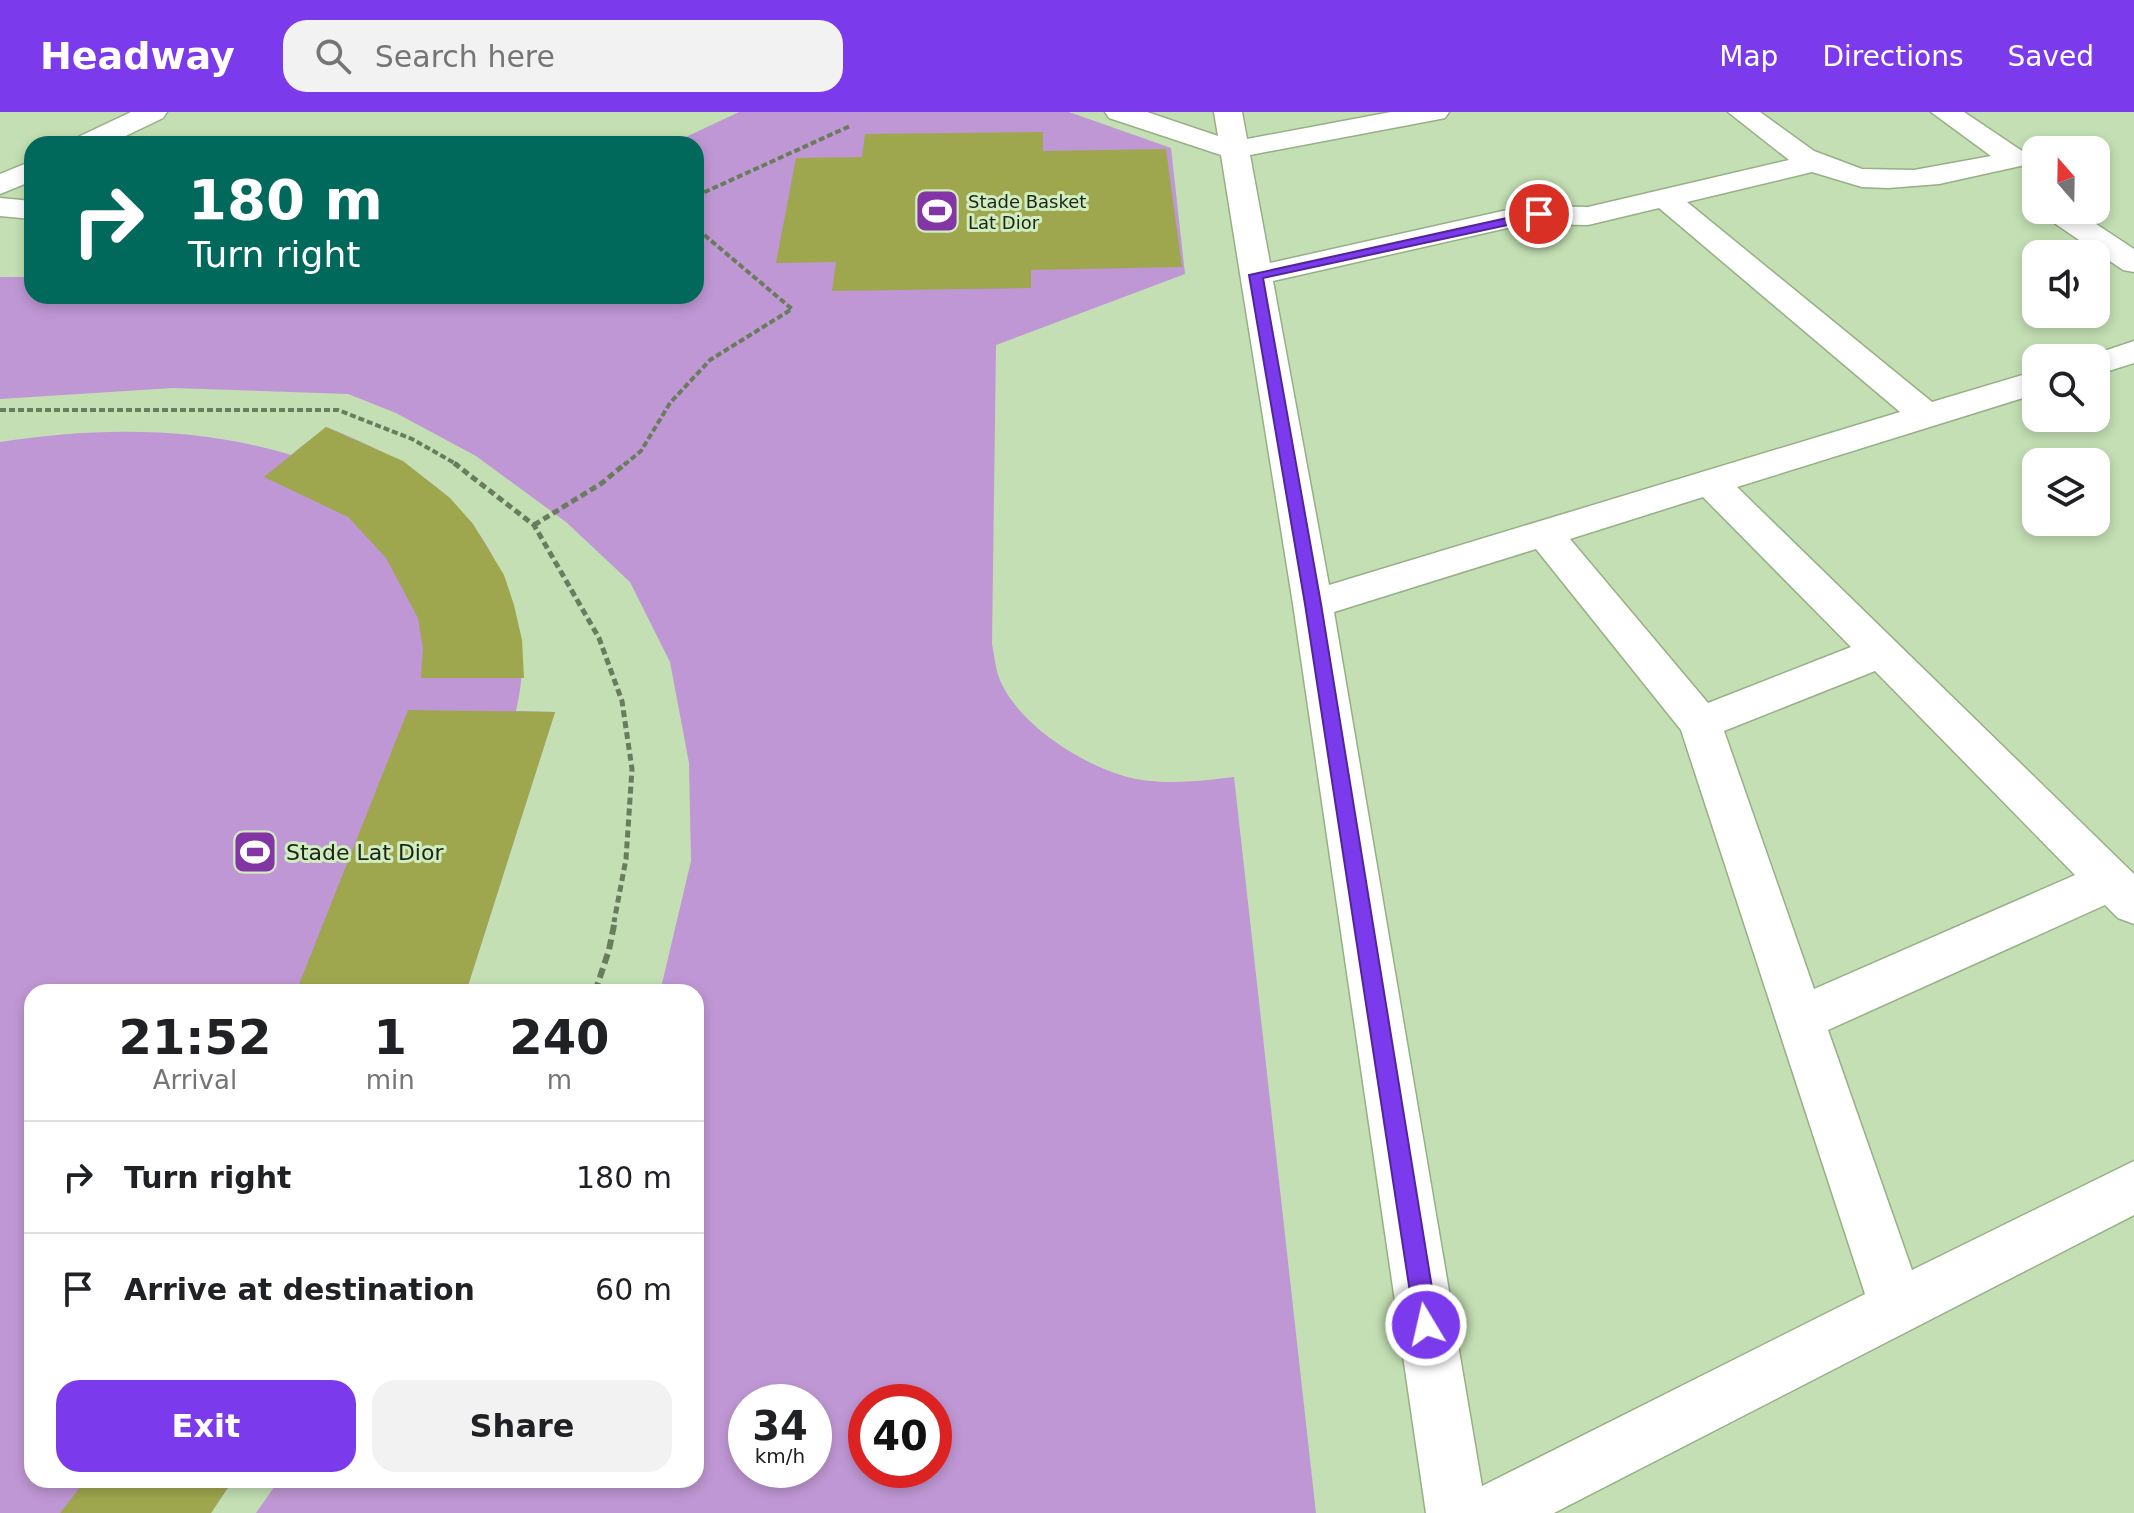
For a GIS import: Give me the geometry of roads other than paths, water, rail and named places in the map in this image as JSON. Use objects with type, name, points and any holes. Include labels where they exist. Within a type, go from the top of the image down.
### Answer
[{"type":"street","points":[[103,136],[153,112]]},
{"type":"street","points":[[1119,112],[1230,131],[1435,112]]},
{"type":"street","points":[[1742,112],[1814,163],[1867,178],[1935,177],[2015,159],[1945,112]]},
{"type":"street","points":[[1230,131],[1313,604],[1456,1513]]},
{"type":"street","points":[[1256,275],[1525,215],[1588,216],[1814,163]]},
{"type":"street","points":[[1988,165],[2022,188]]},
{"type":"street","points":[[0,185],[24,174]]},
{"type":"street","points":[[1666,199],[1927,416]]},
{"type":"street","points":[[0,207],[24,209]]},
{"type":"street","points":[[2076,224],[2134,263]]},
{"type":"street","points":[[2110,360],[2134,352]]},
{"type":"street","points":[[1313,604],[2022,386]]},
{"type":"street","points":[[1710,482],[2122,893],[1800,1019]]},
{"type":"street","points":[[1544,533],[1700,723],[1897,1307]]},
{"type":"street","points":[[1700,723],[1881,652]]},
{"type":"street","points":[[1491,1513],[2134,1187]]},
{"type":"place","name":"Stade Basket Lat Dior","points":[[937,211]]},
{"type":"place","name":"Stade Lat Dior","points":[[255,852]]}]
